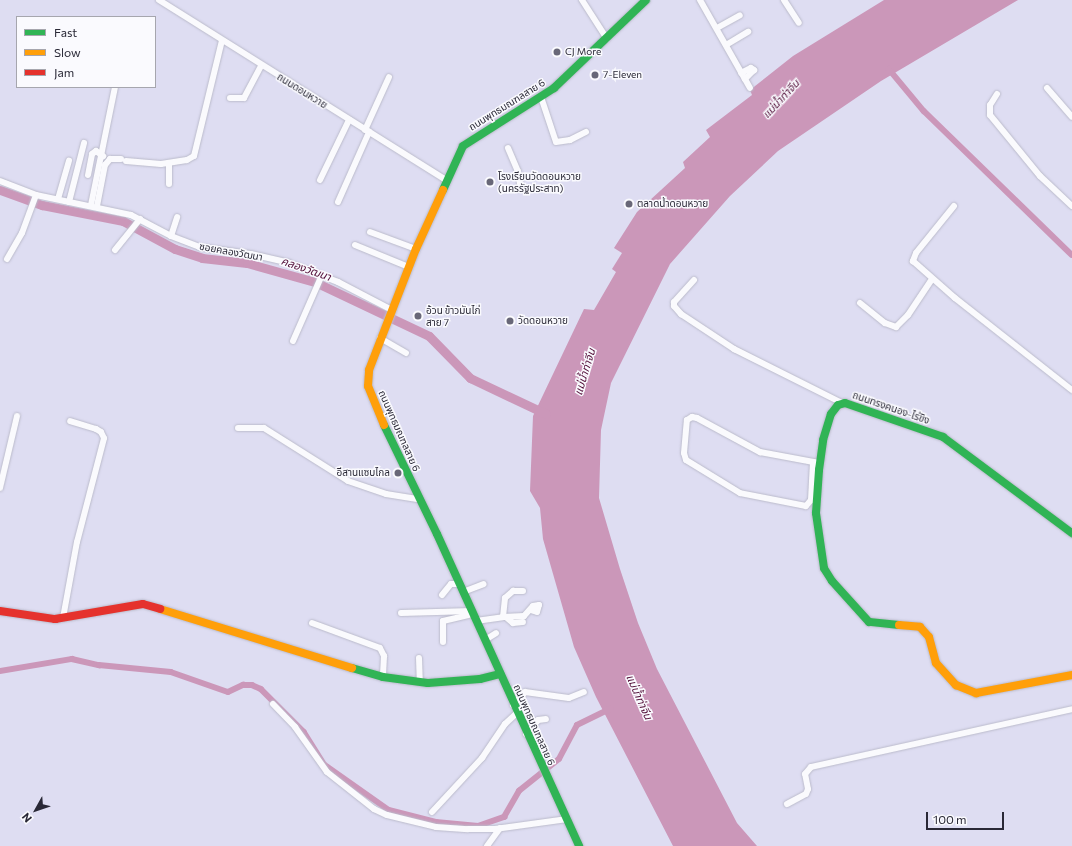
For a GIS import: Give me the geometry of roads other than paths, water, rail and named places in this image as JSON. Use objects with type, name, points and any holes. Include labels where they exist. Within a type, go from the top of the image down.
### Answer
[{"type":"street","name":"ถนนดอนหวาย","points":[[159,0],[261,66],[446,180]]},
{"type":"street","points":[[582,0],[607,39]]},
{"type":"street","name":"ถนนพุทธมณฑลสาย 6","points":[[579,846],[526,734],[462,588],[420,499],[387,434],[368,386],[369,370],[380,338],[416,249],[446,180],[467,142],[541,97],[566,78],[646,0]]},
{"type":"street","points":[[700,0],[750,88]]},
{"type":"street","points":[[784,0],[799,23]]},
{"type":"street","points":[[717,28],[740,15]]},
{"type":"street","points":[[726,45],[748,32]]},
{"type":"street","points":[[94,206],[105,165],[110,159],[156,164],[187,160],[194,156],[222,40]]},
{"type":"street","points":[[230,98],[244,98],[261,66]]},
{"type":"street","points":[[741,73],[751,68],[754,70],[745,79]]},
{"type":"street","points":[[338,202],[389,77]]},
{"type":"street","points":[[94,206],[115,88]]},
{"type":"street","points":[[1047,88],[1072,117]]},
{"type":"street","points":[[997,94],[990,105],[990,115],[1040,176],[1072,206]]},
{"type":"street","points":[[541,97],[556,142],[570,140],[586,132]]},
{"type":"street","points":[[320,180],[349,120]]},
{"type":"street","points":[[69,202],[84,143]]},
{"type":"street","points":[[508,148],[518,172],[520,189]]},
{"type":"street","points":[[88,175],[92,154],[96,152],[103,156]]},
{"type":"street","points":[[58,199],[69,161]]},
{"type":"street","points":[[169,163],[169,184]]},
{"type":"street","name":"ซอยคลองวัฒนา","points":[[0,181],[35,197],[58,199],[118,210],[170,236],[199,247],[251,254],[321,278],[389,315]]},
{"type":"street","points":[[7,260],[22,233],[35,197]]},
{"type":"street","points":[[954,206],[913,258],[913,261],[932,279],[1072,390]]},
{"type":"street","points":[[170,236],[177,217]]},
{"type":"street","points":[[115,250],[139,220]]},
{"type":"street","points":[[370,232],[416,249]]},
{"type":"street","points":[[355,245],[409,267]]},
{"type":"street","points":[[293,341],[321,278]]},
{"type":"street","points":[[860,303],[885,323],[896,327],[908,315],[932,279]]},
{"type":"street","points":[[694,280],[674,302],[674,306],[681,314],[734,349],[842,403]]},
{"type":"street","points":[[380,338],[406,353]]},
{"type":"street","name":"ถนนทรงคนอง-ไร่ขิง","points":[[1072,533],[943,437],[842,403],[834,409],[827,423],[816,462],[816,513],[824,568],[832,581],[865,618],[869,622],[920,627],[929,637],[936,663],[952,682],[966,690],[976,693],[1072,675]]},
{"type":"street","points":[[0,488],[17,416]]},
{"type":"street","points":[[692,417],[701,420],[760,452],[816,462],[811,500],[806,506],[740,493],[686,460],[684,453],[687,420],[692,417]]},
{"type":"street","points":[[63,618],[76,542],[104,438],[101,432],[96,429],[70,421]]},
{"type":"street","points":[[238,428],[264,428],[348,481],[386,494],[420,499]]},
{"type":"street","points":[[442,595],[451,584],[462,588],[484,584]]},
{"type":"street","points":[[505,618],[504,598],[513,590],[523,591]]},
{"type":"street","points":[[0,611],[48,619],[63,618],[143,604],[222,626],[307,656],[383,677],[420,682],[480,679],[500,674]]},
{"type":"street","points":[[401,613],[505,618],[524,616],[531,610]]},
{"type":"street","points":[[443,642],[443,624],[446,618],[474,616]]},
{"type":"street","points":[[505,618],[513,623],[523,622]]},
{"type":"street","points":[[312,623],[380,648],[384,656],[383,677]]},
{"type":"street","points":[[485,640],[496,633]]},
{"type":"street","points":[[419,658],[420,682]]},
{"type":"street","points":[[432,812],[482,758],[525,692],[569,698],[584,692]]},
{"type":"street","points":[[272,704],[295,727],[327,772],[374,809],[387,816],[436,827],[500,828],[567,819]]},
{"type":"street","points":[[787,804],[806,794],[808,789],[805,774],[811,767],[1072,709]]},
{"type":"street","points":[[526,734],[538,720],[546,719]]},
{"type":"street","points":[[487,846],[500,828]]},
{"type":"water","name":"แม่น้ำท่าจีน","points":[[884,0],[1018,0],[881,81],[778,151],[730,196],[670,264],[611,383],[601,430],[599,498],[620,569],[638,623],[657,669],[737,823],[757,846],[673,846],[596,697],[574,647],[543,539],[540,508],[530,491],[533,416],[584,309],[594,310],[616,272],[612,269],[622,253],[614,248],[637,212],[685,168],[683,162],[710,137],[706,130],[752,95],[750,90],[793,56]]},
{"type":"waterway","points":[[889,69],[924,111],[1072,255]]},
{"type":"waterway","name":"คลองวัฒนา","points":[[0,190],[42,205],[123,221],[175,249],[202,258],[247,263],[315,282],[429,336],[470,378],[546,414]]},
{"type":"waterway","points":[[0,671],[72,659],[99,665],[171,672],[228,692],[243,685],[252,685],[261,689],[304,732],[325,765],[389,810],[436,822],[478,826],[504,817],[519,791],[559,759],[577,725],[610,709]]},
{"type":"place","name":"CJ More","points":[[557,52]]},
{"type":"place","name":"7-Eleven","points":[[595,75]]},
{"type":"place","name":"โรงเรียนวัดดอนหวาย (นครรัฐประสาท)","points":[[490,182]]},
{"type":"place","name":"ตลาดน้ำดอนหวาย","points":[[629,204]]},
{"type":"place","name":"อ้วน ข้าวมันไก่ สาย 7","points":[[418,316]]},
{"type":"place","name":"วัดดอนหวาย","points":[[510,321]]},
{"type":"place","name":"อีสานแซบไกล","points":[[398,473]]}]
